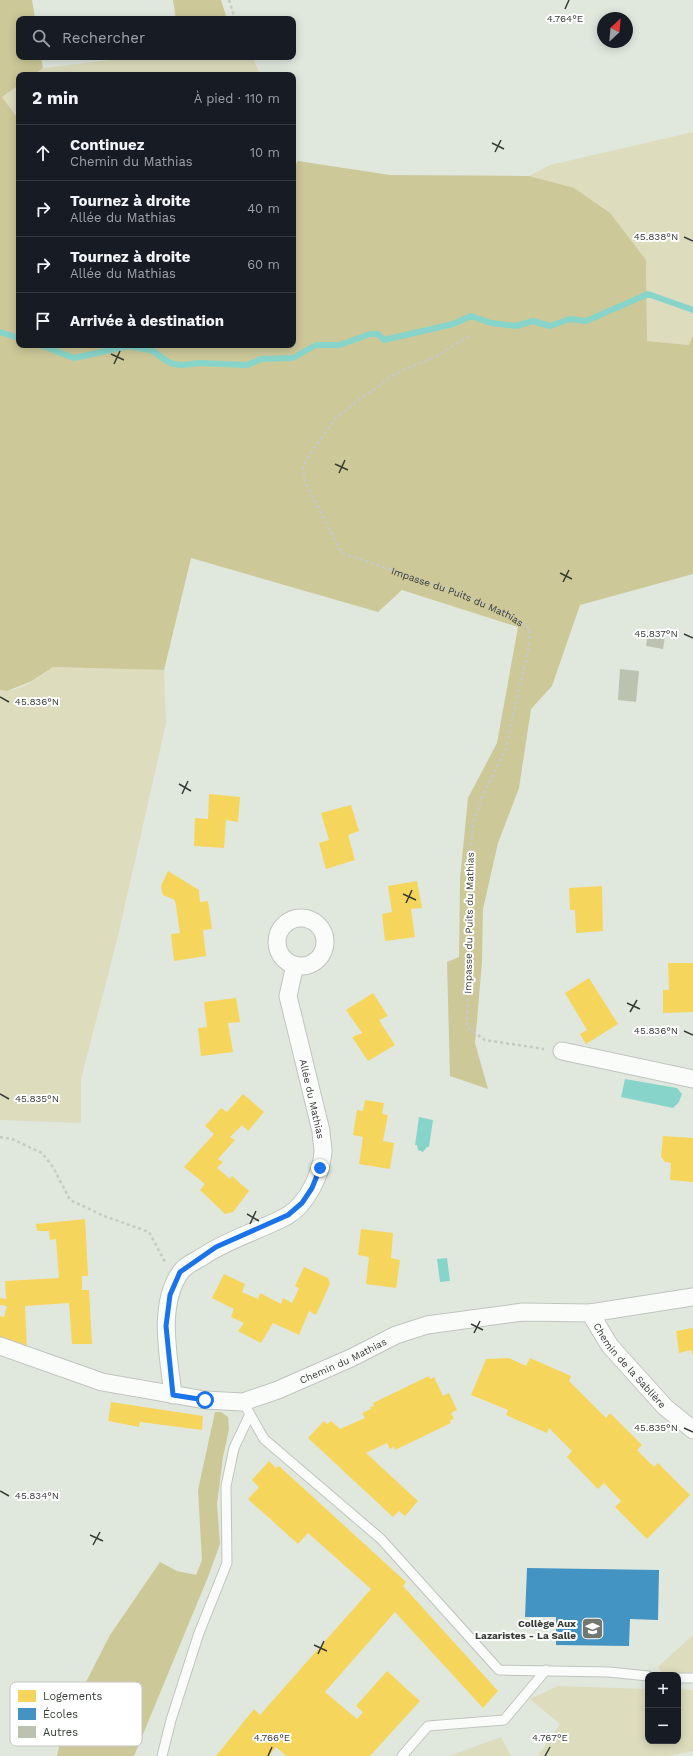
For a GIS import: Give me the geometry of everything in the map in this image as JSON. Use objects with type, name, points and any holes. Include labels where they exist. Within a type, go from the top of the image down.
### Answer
[{"type":"street","name":"Allée du Mathias","points":[[173,1395],[166,1326],[170,1295],[180,1272],[216,1247],[288,1215],[302,1203],[312,1188],[320,1168],[323,1151],[321,1131],[288,996],[295,965]]},
{"type":"street","points":[[562,1051],[693,1079]]},
{"type":"street","name":"Chemin du Mathias","points":[[0,1346],[102,1382],[247,1408],[278,1390],[351,1358],[396,1335],[427,1325],[523,1312],[590,1313],[674,1301],[693,1296]]},
{"type":"street","name":"Chemin de la Sablière","points":[[590,1313],[610,1346],[665,1407],[693,1430]]},
{"type":"lane","points":[[247,1408],[264,1439],[381,1540],[499,1670],[609,1672],[645,1676]]},
{"type":"lane","points":[[162,1756],[170,1720],[198,1633],[227,1563],[226,1486],[234,1448],[247,1408]]},
{"type":"lane","points":[[402,1756],[428,1726],[504,1720],[546,1670]]},
{"type":"lane","points":[[681,1678],[693,1678]]},
{"type":"path","points":[[229,0],[234,16]]},
{"type":"path","name":"Impasse du Puits du Mathias","points":[[469,336],[437,356],[398,373],[336,418],[303,466],[304,474],[306,482],[342,553],[462,594],[510,614],[529,628],[529,646],[505,751],[483,795],[473,824],[470,852],[467,1027],[485,1040],[562,1051]]},
{"type":"path","points":[[0,1137],[12,1139],[42,1153],[53,1167],[70,1200],[104,1216],[149,1232],[160,1255],[177,1279]]},
{"type":"green space","points":[[110,60],[254,60],[259,72],[37,72],[43,68]]},
{"type":"green space","points":[[16,87],[16,116],[2,97]]},
{"type":"green space","points":[[693,132],[693,335],[690,345],[647,341],[646,260],[529,176],[550,165]]},
{"type":"green space","points":[[53,667],[164,670],[166,723],[118,936],[81,1079],[81,1123],[0,1120],[0,690],[14,690],[28,684]]},
{"type":"green space","points":[[693,1635],[693,1672],[662,1672],[658,1667]]},
{"type":"green space","points":[[558,1686],[645,1689],[645,1744],[681,1744],[681,1689],[693,1690],[693,1751],[670,1756],[538,1756],[560,1724],[530,1699]]},
{"type":"green space","points":[[501,1737],[511,1756],[449,1756]]},
{"type":"shaded area","points":[[0,0],[32,0],[35,16],[16,16],[16,60],[42,60],[43,68],[37,72],[16,72],[16,87],[2,97],[16,116],[16,348],[296,348],[296,164],[298,161],[390,175],[529,176],[574,188],[610,213],[646,260],[647,341],[689,345],[693,335],[693,574],[580,605],[552,686],[531,709],[519,788],[498,843],[483,909],[482,962],[475,1043],[488,1089],[450,1076],[447,962],[459,957],[460,879],[468,798],[497,743],[518,627],[402,590],[378,612],[191,558],[164,670],[53,667],[32,681],[7,691],[0,690]]},
{"type":"shaded area","points":[[173,0],[221,0],[226,16],[176,16]]},
{"type":"shaded area","points":[[215,1412],[221,1412],[228,1417],[229,1429],[223,1457],[217,1504],[220,1544],[208,1577],[142,1737],[142,1682],[86,1682],[110,1635],[160,1562],[177,1571],[196,1575],[202,1560],[198,1490]]},
{"type":"shaded area","points":[[59,1746],[138,1746],[134,1756],[57,1756]]},
{"type":"water","points":[[625,1079],[677,1088],[682,1094],[679,1102],[673,1108],[621,1097]]},
{"type":"water","points":[[419,1117],[433,1120],[429,1147],[427,1147],[423,1152],[418,1150],[417,1145],[415,1145]]},
{"type":"water","points":[[447,1258],[450,1281],[440,1282],[437,1259]]},
{"type":"building: Logements","points":[[209,794],[240,797],[238,822],[226,820],[224,848],[194,846],[195,818],[208,819]]},
{"type":"building: Logements","points":[[351,805],[359,831],[348,835],[355,860],[326,869],[319,843],[329,840],[321,813]]},
{"type":"building: Logements","points":[[168,871],[199,890],[200,902],[208,901],[212,929],[203,930],[206,956],[174,961],[171,934],[180,933],[175,900],[163,895],[161,886]]},
{"type":"building: Logements","points":[[417,881],[422,908],[411,909],[415,937],[385,941],[382,914],[392,912],[388,886]]},
{"type":"building: Logements","points":[[602,886],[603,931],[576,933],[575,910],[570,910],[569,888]]},
{"type":"building: Logements","points":[[668,963],[693,963],[693,1012],[663,1013],[663,990],[669,990]]},
{"type":"building: Logements","points":[[589,978],[618,1024],[586,1044],[580,1034],[587,1030],[565,993]]},
{"type":"building: Logements","points":[[373,993],[388,1016],[379,1020],[395,1045],[368,1061],[352,1037],[362,1033],[346,1010]]},
{"type":"building: Logements","points":[[236,998],[240,1022],[228,1023],[233,1052],[201,1056],[198,1028],[207,1027],[204,1002]]},
{"type":"building: Logements","points":[[243,1094],[264,1112],[248,1131],[242,1125],[230,1137],[235,1140],[218,1159],[223,1162],[217,1168],[230,1179],[232,1176],[249,1191],[233,1212],[225,1214],[200,1190],[205,1184],[184,1167],[214,1134],[205,1126],[221,1108],[227,1112]]},
{"type":"building: Logements","points":[[365,1100],[384,1103],[382,1114],[388,1115],[383,1141],[394,1143],[390,1169],[359,1164],[363,1137],[353,1135],[357,1110],[363,1111]]},
{"type":"building: Logements","points":[[663,1136],[693,1138],[693,1182],[670,1180],[671,1163],[665,1162],[661,1157]]},
{"type":"building: Logements","points":[[85,1219],[88,1276],[82,1276],[82,1290],[89,1290],[92,1344],[72,1344],[69,1303],[25,1306],[27,1348],[0,1340],[0,1316],[4,1317],[7,1306],[0,1305],[0,1298],[6,1299],[5,1281],[59,1278],[56,1239],[50,1240],[49,1231],[37,1231],[36,1224]]},
{"type":"building: Logements","points":[[361,1229],[393,1233],[391,1258],[400,1260],[396,1288],[366,1284],[369,1257],[358,1255]]},
{"type":"building: Logements","points":[[304,1267],[328,1278],[330,1284],[316,1315],[309,1311],[299,1335],[273,1323],[261,1343],[238,1331],[244,1323],[231,1317],[234,1309],[212,1298],[224,1274],[245,1284],[242,1292],[258,1299],[260,1293],[281,1304],[283,1298],[292,1303],[299,1288],[295,1286]]},
{"type":"building: Logements","points":[[693,1328],[693,1356],[691,1350],[679,1353],[676,1331]]},
{"type":"building: Logements","points":[[509,1358],[526,1366],[530,1358],[571,1376],[569,1381],[606,1418],[610,1413],[642,1445],[637,1450],[654,1467],[658,1463],[690,1495],[647,1539],[615,1507],[621,1501],[604,1483],[598,1489],[567,1457],[572,1451],[549,1428],[547,1433],[506,1415],[508,1410],[471,1395],[486,1359]]},
{"type":"building: Logements","points":[[429,1376],[430,1379],[434,1377],[443,1396],[449,1393],[457,1410],[451,1413],[454,1419],[450,1420],[451,1423],[395,1450],[394,1447],[390,1449],[387,1443],[366,1453],[418,1501],[405,1516],[399,1511],[393,1517],[308,1438],[324,1421],[327,1424],[331,1421],[340,1429],[365,1418],[362,1413],[371,1409],[370,1407],[374,1406],[373,1403]]},
{"type":"building: Logements","points":[[111,1402],[203,1416],[202,1430],[140,1422],[139,1427],[108,1421]]},
{"type":"building: Logements","points":[[269,1461],[276,1468],[279,1466],[406,1582],[403,1586],[498,1691],[483,1708],[395,1612],[325,1692],[357,1719],[363,1712],[356,1706],[387,1671],[420,1701],[370,1756],[286,1756],[276,1747],[269,1756],[216,1756],[254,1709],[260,1715],[371,1589],[308,1533],[298,1544],[248,1499],[259,1487],[252,1480]]},
{"type":"building: Écoles","points":[[527,1568],[659,1570],[658,1620],[630,1619],[629,1646],[556,1645],[556,1617],[525,1617]]},
{"type":"building: Autres","points":[[648,634],[665,636],[663,649],[646,646]]},
{"type":"building: Autres","points":[[620,669],[639,671],[636,702],[618,700]]},
{"type":"waterway","points":[[139,348],[153,351],[173,364],[182,365],[200,363],[247,365],[261,359],[293,358],[316,345],[340,345],[370,334],[378,334],[384,340],[453,324],[471,316],[491,323],[516,326],[533,321],[550,326],[570,319],[586,321],[648,294],[693,310]]},
{"type":"waterway","points":[[0,332],[16,337]]},
{"type":"waterway","points":[[48,348],[74,358],[120,348]]},
{"type":"place","name":"Collège Aux Lazaristes - La Salle","points":[[592,1629]]},
{"type":"route","points":[[205,1400],[173,1395],[166,1326],[170,1295],[180,1272],[216,1247],[288,1215],[302,1203],[312,1188],[320,1168]]}]
